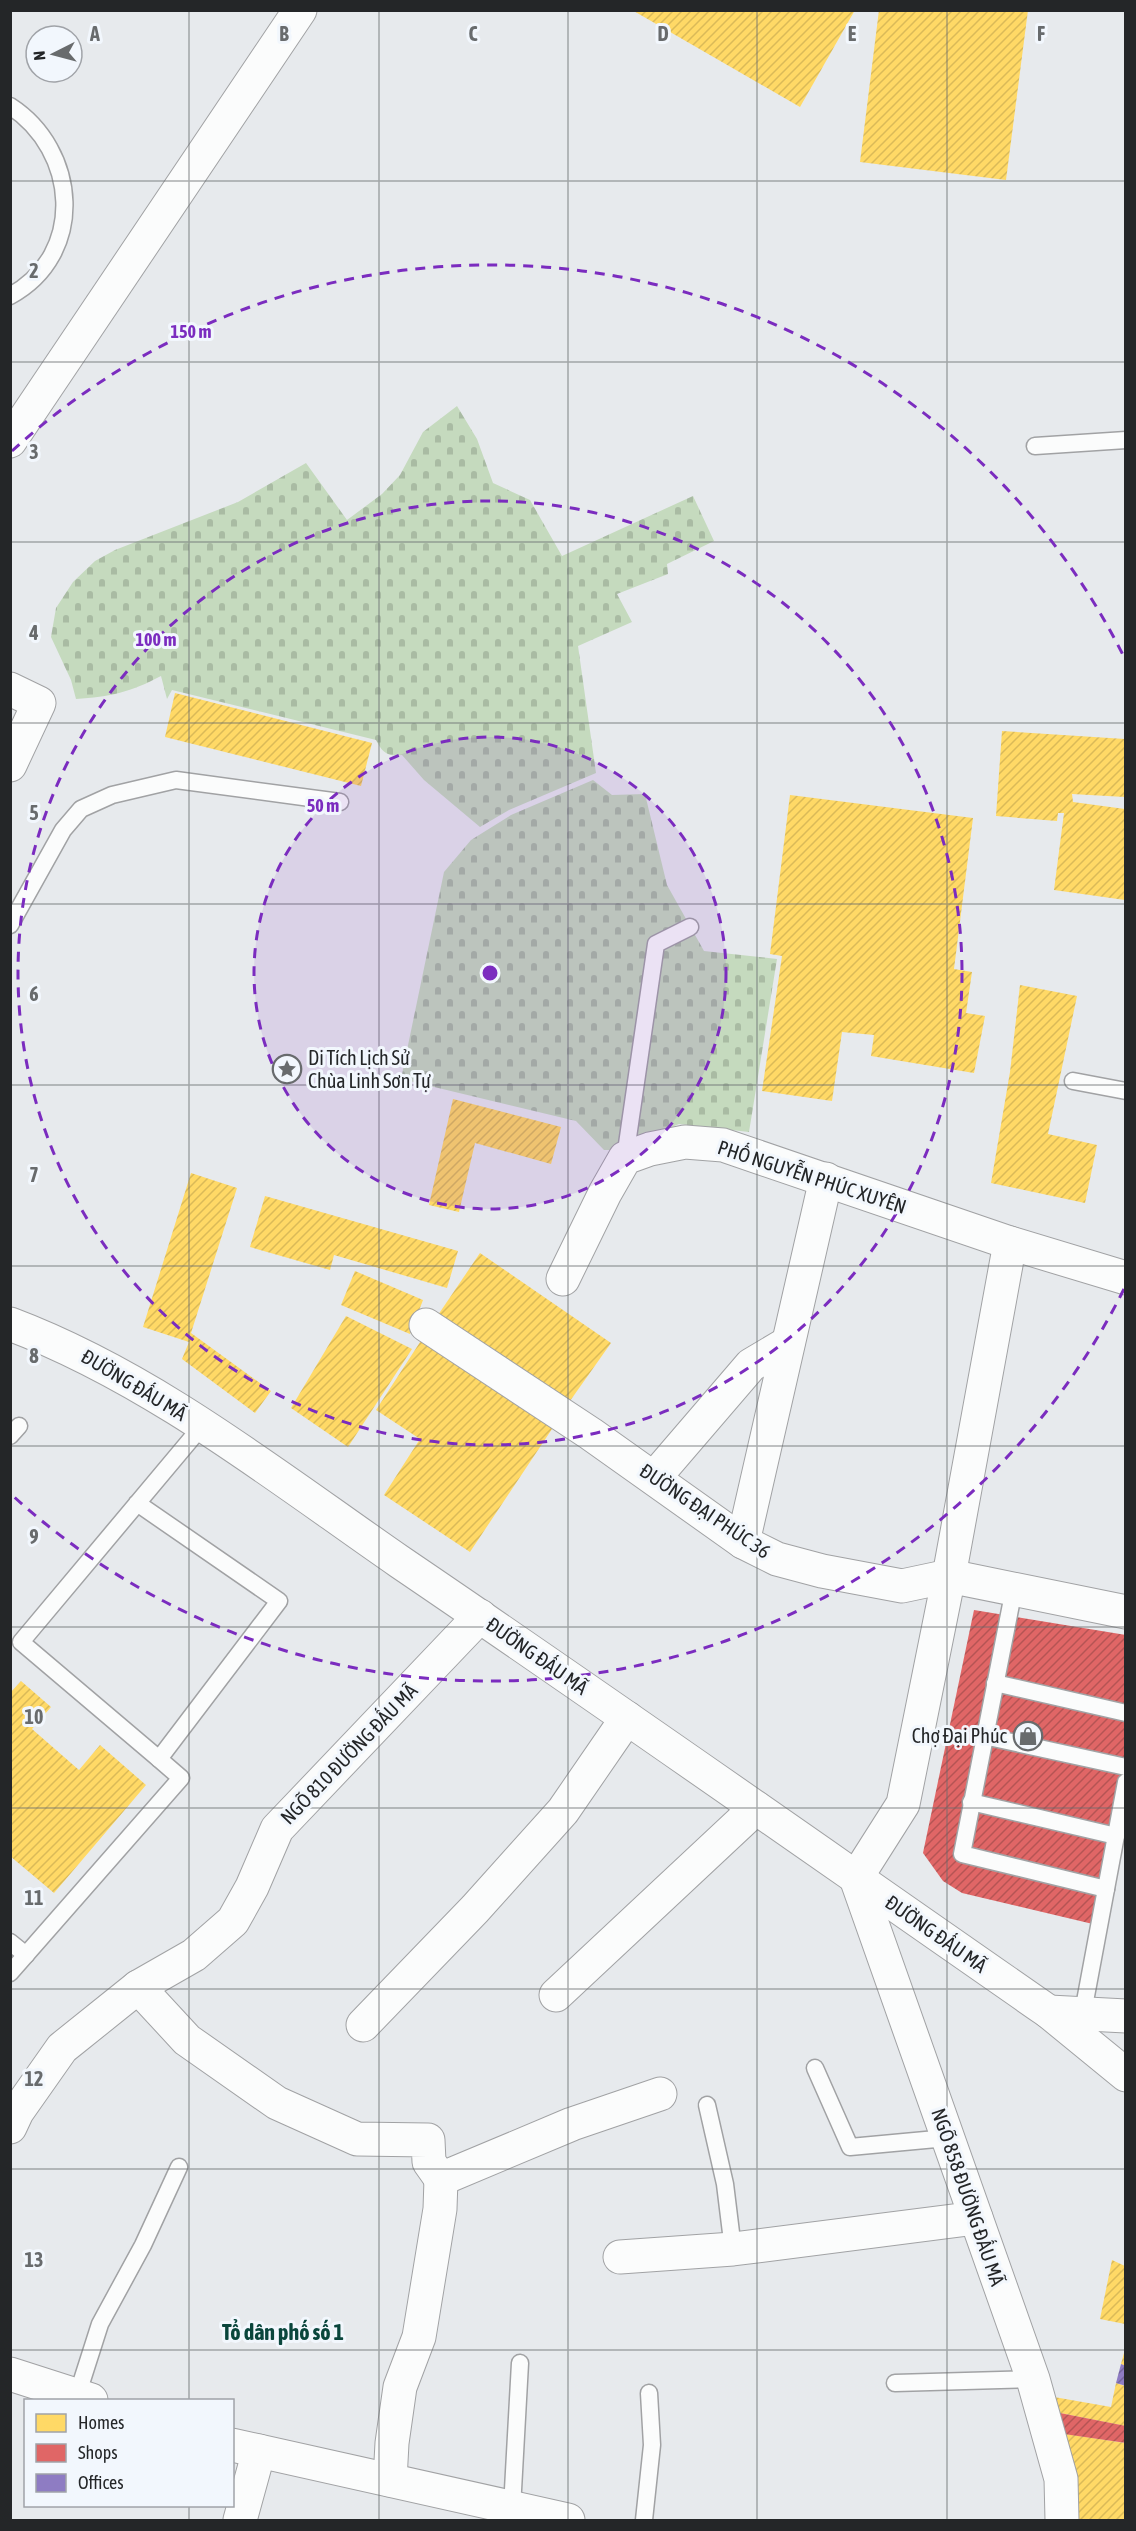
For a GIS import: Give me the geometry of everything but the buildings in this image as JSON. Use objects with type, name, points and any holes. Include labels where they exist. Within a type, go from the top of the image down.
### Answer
[{"type":"street","points":[[10,441],[300,10]]},
{"type":"street","points":[[10,689],[39,703],[10,765]]},
{"type":"street","name":"PHỐ NGUYỄN PHÚC XUYÊN","points":[[625,1158],[650,1149],[685,1142],[723,1145],[1010,1243],[1125,1278]]},
{"type":"street","points":[[563,1279],[605,1193],[625,1158]]},
{"type":"street","points":[[743,1542],[825,1179]]},
{"type":"street","points":[[856,1878],[903,1804],[949,1576],[1010,1243]]},
{"type":"street","name":"ĐƯỜNG ĐẤU MÃ","points":[[10,1324],[100,1363],[202,1426],[480,1616],[1049,2013],[1125,2075]]},
{"type":"street","name":"ĐƯỜNG ĐẠI PHÚC 36","points":[[426,1325],[654,1478],[743,1542],[777,1559],[822,1571],[902,1586],[949,1576],[1125,1612]]},
{"type":"street","points":[[654,1478],[751,1365],[788,1343]]},
{"type":"street","name":"NGÕ 810 ĐƯỜNG ĐẤU MÃ","points":[[10,2127],[62,2048],[138,1987],[194,1954],[233,1921],[252,1887],[277,1829],[480,1616]]},
{"type":"street","points":[[363,2025],[475,1909],[563,1811],[627,1718]]},
{"type":"street","points":[[556,1995],[756,1808]]},
{"type":"street","name":"NGÕ 858 ĐƯỜNG ĐẤU MÃ","points":[[856,1878],[1033,2379],[1061,2479],[1062,2520]]},
{"type":"street","points":[[138,1987],[188,2040],[277,2103],[357,2139],[428,2140],[429,2162],[441,2179],[440,2209],[419,2337],[400,2387],[392,2443],[390,2480]]},
{"type":"street","points":[[1049,2013],[1083,2012],[1125,2016]]},
{"type":"street","points":[[441,2179],[572,2124],[660,2094]]},
{"type":"street","points":[[620,2257],[733,2249],[976,2218]]},
{"type":"street","points":[[10,2374],[84,2398]]},
{"type":"street","points":[[240,2520],[245,2448],[568,2520]]},
{"type":"lane","points":[[10,106],[32,122],[50,145],[62,172],[64,187],[64,216],[56,245],[50,258],[10,309]]},
{"type":"lane","points":[[10,296],[31,281]]},
{"type":"lane","points":[[1035,446],[1125,440]]},
{"type":"lane","points":[[10,924],[63,830],[81,809],[112,795],[176,780],[340,802]]},
{"type":"lane","points":[[625,1158],[656,944],[690,927]]},
{"type":"lane","points":[[1073,1081],[1125,1091]]},
{"type":"lane","points":[[10,1974],[181,1778],[16,1637],[137,1503],[202,1426]]},
{"type":"lane","points":[[137,1503],[279,1601],[159,1759]]},
{"type":"lane","points":[[1014,1589],[962,1854],[1106,1889]]},
{"type":"lane","points":[[994,1683],[1125,1713]]},
{"type":"lane","points":[[984,1736],[1125,1767]]},
{"type":"lane","points":[[1083,2012],[1125,1782]]},
{"type":"lane","points":[[971,1802],[1116,1836]]},
{"type":"lane","points":[[10,1942],[26,1955]]},
{"type":"lane","points":[[815,2068],[849,2147],[947,2138]]},
{"type":"lane","points":[[707,2105],[714,2122],[733,2249]]},
{"type":"lane","points":[[84,2398],[100,2324],[143,2245],[179,2168]]},
{"type":"lane","points":[[512,2508],[520,2363]]},
{"type":"lane","points":[[895,2383],[1033,2379]]},
{"type":"lane","points":[[644,2520],[652,2445],[649,2392]]},
{"type":"green space","points":[[457,406],[477,439],[493,483],[530,500],[562,556],[693,496],[714,541],[667,564],[668,574],[617,594],[632,622],[578,646],[596,773],[509,810],[480,827],[424,780],[402,755],[386,753],[376,740],[172,690],[167,699],[161,676],[120,693],[76,699],[71,680],[51,637],[56,608],[73,582],[95,561],[115,550],[238,502],[306,463],[347,520],[382,494],[400,475],[423,432]]},
{"type":"green space","points":[[593,780],[612,795],[645,794],[667,885],[704,951],[777,959],[749,1132],[679,1124],[615,1150],[604,1150],[576,1121],[401,1079],[444,872],[471,840],[511,815]]},
{"type":"place","name":"Di Tích Lịch Sử Chùa Linh Sơn Tự","points":[[287,1069]]},
{"type":"place","name":"Chợ Đại Phúc","points":[[1028,1736]]},
{"type":"district","name":"Tổ dân phố số 1","points":[[283,2332]]}]
